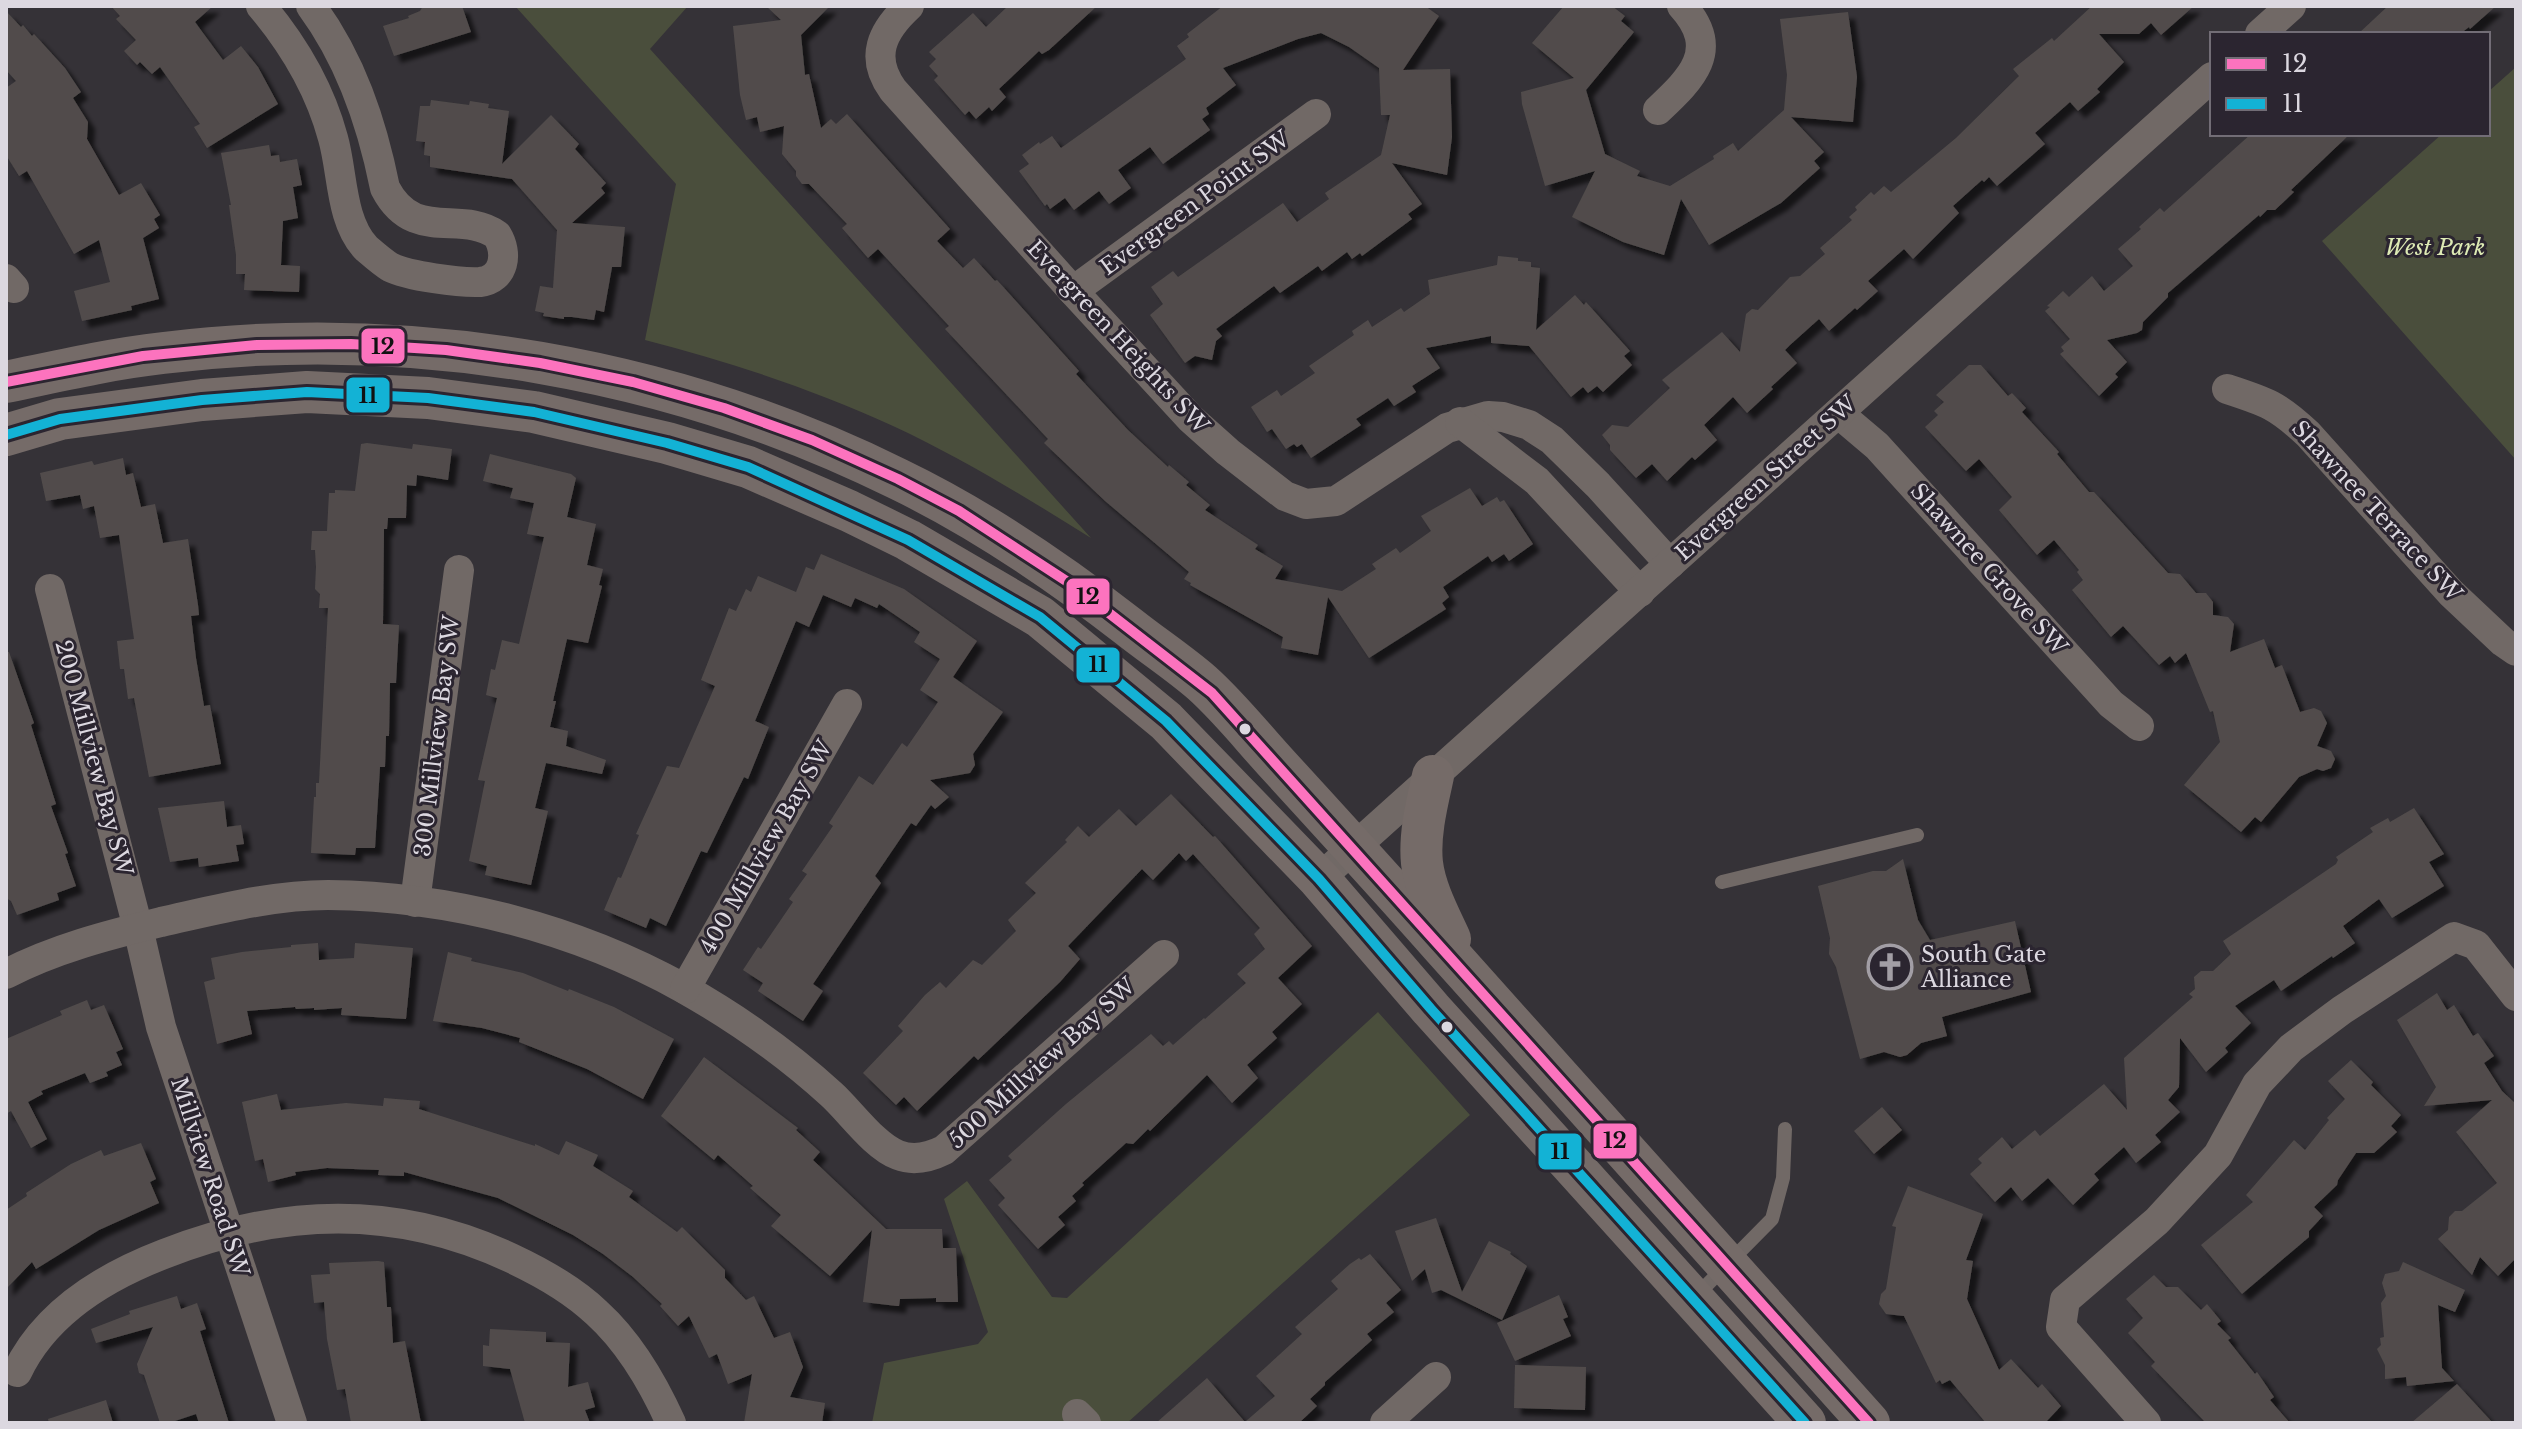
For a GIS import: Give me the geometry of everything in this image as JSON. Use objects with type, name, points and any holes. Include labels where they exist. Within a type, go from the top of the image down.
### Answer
[{"type":"main road","points":[[6,382],[77,366],[165,353],[249,346],[374,345],[506,357],[590,372],[767,422],[899,479],[1013,544],[1067,579],[1204,685],[1869,1423]]},
{"type":"main road","points":[[6,435],[60,419],[142,407],[307,392],[428,398],[534,412],[667,443],[748,467],[908,540],[1040,617],[1166,721],[1319,879],[1431,1009],[1805,1423]]},
{"type":"main road","points":[[1433,776],[1425,808],[1422,862],[1433,902],[1465,973]]},
{"type":"street","points":[[261,6],[288,42],[315,91],[332,135],[349,215],[358,235],[374,254],[390,267],[413,275],[480,282],[495,275],[504,253],[502,243],[489,230],[426,222],[403,212],[385,188],[372,130],[348,68],[324,23],[311,6]]},
{"type":"street","name":"Evergreen Heights SW","points":[[909,6],[888,27],[883,39],[880,53],[886,80],[1073,291],[1200,427],[1285,496],[1306,504],[1336,501],[1447,428],[1488,416],[1503,417],[1542,432],[1598,485],[1670,564]]},
{"type":"street","points":[[1658,110],[1695,72],[1699,59],[1700,40],[1695,24],[1682,6]]},
{"type":"street","points":[[2262,32],[2291,6]]},
{"type":"street","name":"Evergreen Street SW","points":[[1319,879],[2210,79]]},
{"type":"street","name":"Evergreen Point SW","points":[[1073,291],[1316,114]]},
{"type":"street","points":[[374,254],[403,212]]},
{"type":"street","name":"Shawnee Terrace SW","points":[[2227,389],[2270,403],[2283,411],[2308,434],[2451,593],[2516,651]]},
{"type":"street","name":"Shawnee Grove SW","points":[[1838,413],[1877,446],[2111,704],[2139,726]]},
{"type":"street","points":[[1460,422],[1537,481],[1640,592]]},
{"type":"street","name":"300 Millview Bay SW","points":[[415,902],[459,570]]},
{"type":"street","name":"200 Millview Bay SW","points":[[50,589],[138,928]]},
{"type":"street","name":"400 Millview Bay SW","points":[[685,989],[847,704]]},
{"type":"street","points":[[6,974],[104,936],[252,902],[327,895],[462,908],[604,949],[685,989]]},
{"type":"street","name":"Millview Road SW","points":[[138,928],[161,1027],[292,1423]]},
{"type":"street","points":[[2146,1423],[2061,1327],[2065,1300],[2157,1221],[2218,1155],[2257,1084],[2291,1048],[2342,1010],[2454,937],[2476,945],[2516,996]]},
{"type":"street","name":"500 Millview Bay SW","points":[[685,989],[797,1065],[883,1146],[895,1154],[928,1157],[944,1150],[1164,955]]},
{"type":"street","points":[[17,1372],[51,1321],[111,1279],[150,1260],[191,1243],[229,1233],[324,1218],[376,1219],[420,1225],[484,1245],[533,1268],[597,1312],[635,1356],[671,1423]]},
{"type":"street","points":[[1385,1423],[1436,1377]]},
{"type":"lane","points":[[1722,882],[1917,835]]},
{"type":"lane","points":[[1693,1298],[1772,1219],[1783,1178],[1785,1129]]},
{"type":"green space","points":[[515,6],[688,6],[650,49],[1091,538],[969,465],[863,413],[771,377],[645,340],[676,184]]},
{"type":"green space","name":"West Park","points":[[2516,67],[2516,460],[2322,241],[2440,136],[2490,136],[2490,90]]},
{"type":"green space","points":[[1378,1012],[1470,1115],[1127,1423],[872,1423],[884,1363],[978,1344],[988,1332],[944,1199],[967,1181],[1052,1297],[1067,1298]]},
{"type":"building","points":[[111,6],[213,6],[195,22],[223,60],[241,46],[258,67],[278,104],[207,148],[194,127],[200,124],[160,67],[152,74],[140,62],[137,65],[124,51],[136,40],[116,19],[120,16]]},
{"type":"building","points":[[423,6],[462,6],[471,32],[394,56],[383,26],[409,18]]},
{"type":"building","points":[[766,6],[830,6],[801,35],[805,75],[809,74],[821,128],[831,119],[836,124],[847,114],[950,229],[937,241],[963,268],[974,258],[1079,371],[1076,374],[1128,430],[1189,482],[1186,485],[1210,505],[1205,510],[1258,545],[1255,549],[1283,566],[1275,579],[1342,591],[1376,569],[1372,564],[1396,548],[1400,553],[1431,531],[1421,516],[1470,488],[1482,506],[1497,497],[1500,502],[1504,500],[1533,544],[1509,561],[1504,554],[1492,562],[1488,556],[1443,587],[1449,597],[1442,603],[1446,609],[1369,658],[1328,597],[1318,655],[1281,648],[1283,637],[1190,585],[1184,579],[1189,572],[1105,501],[1044,443],[1048,439],[945,329],[949,326],[878,249],[868,258],[842,228],[847,224],[809,184],[802,184],[782,154],[784,126],[760,132],[757,117],[746,120],[740,95],[733,26],[781,20]]},
{"type":"building","points":[[1008,6],[1097,6],[1049,50],[1042,54],[1039,51],[999,89],[1006,97],[992,111],[989,107],[976,119],[969,111],[965,115],[934,80],[938,76],[929,66],[936,59],[929,52],[973,13],[986,27]]},
{"type":"building","points":[[1223,6],[1425,6],[1439,16],[1403,70],[1450,69],[1452,137],[1447,175],[1392,163],[1422,204],[1408,214],[1412,219],[1362,256],[1360,253],[1352,259],[1347,252],[1322,271],[1318,266],[1280,293],[1274,286],[1216,329],[1222,336],[1216,341],[1212,360],[1195,356],[1185,363],[1150,315],[1163,304],[1151,287],[1173,271],[1178,277],[1283,203],[1297,222],[1329,199],[1325,193],[1381,155],[1390,115],[1381,115],[1379,68],[1349,47],[1321,33],[1223,68],[1236,85],[1206,108],[1209,114],[1202,119],[1210,130],[1163,164],[1150,147],[1118,170],[1131,188],[1109,204],[1099,191],[1074,210],[1065,198],[1050,209],[1019,171],[1029,164],[1022,155],[1039,142],[1052,136],[1061,148],[1186,59],[1177,46],[1189,37],[1187,34]]},
{"type":"building","points":[[1564,6],[1612,6],[1625,16],[1621,21],[1634,32],[1586,90],[1605,154],[1640,171],[1637,176],[1670,186],[1714,159],[1713,156],[1733,143],[1738,151],[1784,110],[1787,75],[1780,19],[1848,12],[1857,77],[1853,122],[1791,117],[1824,152],[1814,161],[1820,168],[1781,203],[1709,245],[1681,199],[1664,255],[1623,242],[1572,217],[1595,171],[1545,186],[1522,104],[1521,92],[1574,78],[1532,43]]},
{"type":"building","points":[[2092,6],[2194,6],[2161,35],[2151,23],[2139,34],[2099,34],[2124,62],[2097,89],[2100,92],[2078,111],[2070,102],[2035,133],[2045,144],[1997,186],[1989,177],[1984,182],[1982,180],[1953,206],[1959,213],[1913,259],[1904,249],[1868,281],[1878,291],[1857,310],[1855,308],[1829,331],[1819,319],[1790,345],[1785,350],[1797,363],[1747,413],[1733,397],[1704,425],[1717,440],[1695,460],[1692,457],[1667,481],[1652,464],[1636,478],[1610,450],[1602,435],[1612,425],[1628,427],[1670,388],[1662,380],[1722,332],[1740,352],[1746,314],[1752,309],[1758,310],[1790,277],[1800,276],[1825,254],[1820,248],[1852,220],[1849,217],[1857,210],[1855,207],[1871,192],[1874,195],[1884,186],[1891,192],[1956,138],[2019,76],[2013,69],[2052,38],[2054,41]]},
{"type":"building","points":[[2388,6],[2496,6],[2463,32],[2360,32]]},
{"type":"building","points":[[6,11],[21,27],[23,25],[32,36],[34,34],[65,68],[81,92],[73,98],[88,122],[87,139],[119,195],[141,183],[160,215],[154,219],[159,228],[143,238],[159,299],[131,306],[132,310],[82,321],[74,291],[110,282],[99,240],[74,254],[27,171],[19,176],[6,155],[6,88],[16,81],[6,70]]},
{"type":"building","points":[[431,100],[469,105],[470,101],[509,111],[502,164],[551,115],[579,144],[575,149],[606,183],[601,188],[605,193],[572,223],[625,227],[621,267],[612,267],[604,312],[596,310],[594,320],[543,316],[544,313],[535,311],[540,286],[553,288],[557,230],[512,179],[430,167],[430,156],[424,155],[425,142],[416,141],[420,106],[430,106]]},
{"type":"building","points":[[2249,136],[2348,136],[2291,190],[2294,192],[2275,210],[2259,215],[2168,293],[2168,297],[2143,322],[2142,330],[2107,340],[2127,362],[2115,374],[2118,377],[2099,396],[2060,354],[2064,351],[2061,347],[2070,339],[2045,311],[2063,291],[2069,297],[2092,276],[2104,291],[2133,266],[2118,249],[2160,208],[2164,212]]},
{"type":"building","points":[[269,145],[271,156],[279,155],[280,162],[297,159],[302,185],[293,187],[298,218],[283,221],[281,265],[300,266],[299,292],[244,290],[245,274],[236,274],[231,205],[221,153]]},
{"type":"building","points":[[1498,256],[1518,258],[1518,261],[1531,262],[1531,267],[1540,268],[1536,330],[1575,295],[1584,305],[1586,302],[1630,351],[1624,356],[1632,365],[1603,392],[1597,386],[1588,393],[1583,387],[1571,397],[1529,346],[1491,343],[1491,336],[1426,348],[1440,368],[1412,386],[1416,392],[1394,406],[1388,398],[1356,419],[1361,425],[1311,458],[1302,444],[1286,449],[1272,429],[1267,432],[1251,407],[1277,390],[1281,396],[1315,373],[1309,366],[1354,335],[1352,331],[1368,320],[1372,327],[1401,308],[1404,312],[1430,294],[1428,280],[1497,265]]},
{"type":"building","points":[[1969,365],[1981,365],[2008,396],[2012,393],[2026,408],[2022,412],[2059,452],[2057,454],[2089,492],[2094,492],[2168,573],[2180,574],[2196,593],[2206,593],[2213,602],[2213,615],[2228,617],[2234,624],[2230,652],[2264,639],[2275,668],[2282,665],[2300,712],[2314,708],[2321,711],[2327,723],[2317,746],[2331,751],[2335,759],[2331,768],[2323,771],[2317,769],[2299,777],[2261,822],[2255,817],[2241,832],[2184,785],[2220,742],[2213,711],[2210,712],[2186,653],[2175,663],[2170,656],[2159,665],[2123,626],[2111,637],[2072,590],[2083,580],[2077,572],[2079,570],[2054,540],[2037,555],[1999,510],[2012,497],[1979,459],[1966,471],[1925,427],[1938,415],[1934,411],[1944,402],[1936,395]]},
{"type":"building","points":[[361,444],[412,449],[413,444],[452,449],[448,480],[417,475],[416,486],[407,485],[406,518],[388,518],[387,529],[384,529],[383,624],[399,625],[396,683],[390,683],[385,767],[380,767],[375,848],[356,848],[355,855],[311,853],[314,797],[316,783],[319,783],[328,608],[319,608],[320,594],[315,589],[312,531],[327,531],[329,493],[335,493],[335,490],[355,491]]},
{"type":"building","points":[[490,454],[571,474],[576,478],[567,517],[596,524],[587,565],[603,569],[588,643],[567,639],[550,727],[568,731],[566,746],[606,760],[602,774],[546,763],[535,808],[548,811],[531,885],[485,875],[487,866],[469,861],[485,781],[478,780],[497,698],[486,695],[491,669],[495,670],[502,640],[519,644],[544,537],[527,534],[534,503],[510,498],[513,488],[483,481]]},
{"type":"building","points":[[123,458],[126,475],[133,473],[141,507],[155,504],[163,543],[188,539],[199,615],[191,616],[196,658],[204,706],[210,705],[221,764],[149,777],[134,698],[128,699],[124,669],[120,669],[117,641],[134,639],[119,535],[100,538],[94,506],[83,509],[80,495],[46,501],[40,473],[92,461],[94,465]]},
{"type":"building","points":[[821,554],[904,589],[977,641],[953,677],[1003,712],[973,754],[975,765],[970,773],[930,780],[949,797],[935,809],[931,805],[916,826],[911,823],[875,876],[881,883],[813,984],[823,991],[803,1021],[758,991],[763,983],[743,970],[793,902],[789,899],[807,874],[802,871],[833,826],[829,823],[859,776],[873,785],[902,743],[907,747],[938,702],[920,690],[940,659],[914,642],[920,632],[879,604],[877,608],[855,598],[851,607],[823,595],[809,627],[796,621],[755,721],[769,727],[748,779],[744,777],[707,853],[701,851],[666,926],[650,918],[646,928],[604,910],[618,877],[621,878],[639,835],[636,834],[667,766],[679,768],[715,686],[701,680],[729,608],[736,611],[746,589],[751,592],[758,576],[796,592],[806,567],[814,570]]},
{"type":"building","points":[[6,652],[9,652],[34,723],[31,725],[56,804],[51,806],[76,886],[57,893],[59,900],[17,915],[11,901],[6,898]]},
{"type":"building","points":[[1171,794],[1215,836],[1312,946],[1278,978],[1302,1004],[1272,1032],[1277,1038],[1247,1065],[1258,1078],[1232,1103],[1207,1075],[1150,1131],[1148,1129],[1133,1144],[1126,1143],[1082,1183],[1084,1185],[1072,1196],[1076,1201],[1058,1217],[1065,1225],[1038,1249],[998,1205],[1005,1198],[989,1180],[1012,1160],[1008,1156],[1151,1034],[1163,1046],[1169,1041],[1173,1045],[1205,1019],[1246,983],[1237,974],[1265,949],[1254,934],[1260,928],[1193,854],[1186,861],[1179,853],[1153,880],[1142,869],[1068,946],[1080,959],[1060,982],[978,1060],[974,1056],[917,1111],[904,1097],[896,1105],[863,1073],[903,1031],[898,1026],[925,995],[940,982],[946,988],[973,960],[982,965],[1016,931],[1008,920],[1036,893],[1025,883],[1067,842],[1065,840],[1078,826],[1089,837],[1119,809],[1136,826]]},
{"type":"building","points":[[224,801],[227,827],[241,825],[244,844],[236,845],[239,861],[199,867],[198,858],[170,862],[158,808]]},
{"type":"building","points":[[2414,808],[2444,854],[2429,862],[2444,886],[2392,918],[2379,899],[2343,926],[2355,943],[2281,991],[2274,980],[2235,1006],[2251,1023],[2225,1048],[2228,1052],[2206,1072],[2180,1038],[2179,1087],[2168,1100],[2180,1112],[2155,1135],[2161,1142],[2136,1163],[2124,1147],[2094,1174],[2099,1180],[2073,1205],[2048,1178],[2022,1201],[2011,1187],[1995,1202],[1970,1174],[1982,1163],[1978,1159],[2002,1137],[2012,1149],[2035,1130],[2040,1136],[2104,1084],[2127,1110],[2124,1058],[2193,997],[2189,994],[2195,989],[2194,977],[2201,971],[2213,971],[2231,954],[2223,941],[2336,864],[2336,857],[2373,832],[2370,828],[2388,818],[2390,822]]},
{"type":"building","name":"South Gate Alliance","points":[[1903,859],[1918,920],[1930,940],[2015,921],[2031,992],[1942,1017],[1947,1036],[1921,1043],[1907,1055],[1900,1057],[1884,1052],[1860,1059],[1836,967],[1829,954],[1830,938],[1818,886],[1873,871],[1886,871]]},
{"type":"building","points":[[318,943],[319,960],[354,958],[355,943],[413,948],[406,1019],[341,1015],[342,1008],[314,1010],[295,1007],[247,1011],[252,1034],[217,1044],[204,982],[215,979],[211,958]]},
{"type":"building","points":[[448,952],[569,989],[614,1007],[674,1039],[643,1099],[587,1069],[519,1042],[520,1038],[482,1028],[433,1021]]},
{"type":"building","points":[[2437,993],[2447,1010],[2454,1005],[2473,1036],[2478,1033],[2494,1056],[2484,1063],[2502,1091],[2516,1104],[2516,1258],[2498,1276],[2480,1257],[2472,1275],[2438,1239],[2448,1230],[2449,1217],[2455,1211],[2462,1211],[2497,1183],[2456,1132],[2492,1100],[2424,1106],[2436,1087],[2397,1020]]},
{"type":"building","points":[[87,1000],[91,1010],[104,1005],[123,1049],[116,1052],[122,1065],[106,1072],[108,1076],[90,1083],[85,1073],[41,1091],[43,1094],[28,1102],[47,1139],[31,1148],[11,1111],[6,1114],[6,1039],[62,1015],[60,1011]]},
{"type":"building","points":[[704,1057],[798,1128],[796,1130],[820,1152],[813,1160],[886,1229],[942,1229],[943,1248],[956,1248],[958,1302],[936,1302],[936,1298],[900,1299],[897,1306],[863,1302],[872,1230],[830,1276],[771,1226],[781,1215],[750,1188],[753,1186],[718,1155],[714,1160],[661,1116]]},
{"type":"building","points":[[2351,1060],[2401,1115],[2391,1126],[2397,1132],[2374,1153],[2356,1153],[2337,1185],[2314,1207],[2323,1216],[2309,1231],[2309,1237],[2242,1294],[2201,1245],[2253,1202],[2246,1195],[2294,1140],[2305,1150],[2329,1120],[2327,1118],[2345,1099],[2328,1081]]},
{"type":"building","points":[[277,1094],[281,1110],[346,1103],[383,1106],[384,1098],[420,1101],[419,1109],[535,1144],[559,1155],[566,1141],[598,1155],[593,1166],[633,1191],[629,1197],[677,1232],[682,1227],[725,1270],[725,1278],[746,1300],[754,1296],[774,1338],[790,1332],[803,1367],[790,1397],[825,1403],[822,1423],[744,1423],[752,1374],[728,1384],[717,1354],[709,1358],[689,1316],[678,1326],[660,1306],[662,1304],[603,1254],[573,1235],[498,1198],[404,1172],[404,1176],[378,1175],[379,1170],[327,1168],[295,1172],[296,1175],[268,1182],[263,1159],[255,1161],[242,1102]]},
{"type":"building","points":[[1882,1107],[1902,1130],[1874,1154],[1854,1131]]},
{"type":"building","points":[[141,1143],[156,1179],[150,1182],[159,1203],[99,1230],[36,1269],[32,1262],[6,1289],[6,1210],[71,1164],[101,1150],[104,1156]]},
{"type":"building","points":[[1908,1186],[1983,1214],[1966,1260],[1973,1261],[1967,1299],[1999,1370],[2011,1359],[2038,1388],[2042,1384],[2061,1406],[2045,1423],[1986,1423],[1950,1380],[1936,1383],[1904,1316],[1886,1314],[1879,1304],[1881,1294],[1886,1289],[1896,1227],[1892,1226]]},
{"type":"building","points":[[1436,1218],[1462,1292],[1489,1241],[1511,1252],[1527,1266],[1502,1320],[1441,1290],[1432,1293],[1425,1269],[1412,1281],[1395,1231]]},
{"type":"building","points":[[1370,1254],[1401,1290],[1386,1303],[1394,1312],[1367,1334],[1372,1340],[1310,1399],[1317,1406],[1299,1423],[1156,1423],[1207,1378],[1245,1422],[1275,1396],[1256,1376],[1302,1334],[1295,1327],[1338,1289],[1331,1281],[1350,1264]]},
{"type":"building","points":[[384,1262],[393,1343],[405,1341],[421,1423],[351,1423],[345,1389],[337,1390],[327,1339],[324,1302],[314,1303],[311,1275],[330,1274],[329,1263]]},
{"type":"building","points":[[2403,1262],[2465,1290],[2455,1312],[2438,1305],[2442,1368],[2454,1381],[2407,1386],[2406,1377],[2385,1379],[2385,1365],[2377,1349],[2381,1345],[2380,1338],[2384,1337],[2381,1303],[2386,1296],[2382,1283],[2385,1274],[2399,1271]]},
{"type":"building","points":[[2154,1275],[2166,1287],[2178,1287],[2201,1310],[2207,1304],[2221,1321],[2217,1324],[2231,1338],[2228,1340],[2255,1374],[2257,1372],[2274,1397],[2270,1400],[2290,1423],[2206,1423],[2151,1366],[2155,1362],[2128,1333],[2143,1318],[2126,1299]]},
{"type":"building","points":[[1559,1295],[1568,1317],[1563,1319],[1571,1336],[1515,1361],[1497,1323]]},
{"type":"building","points":[[177,1296],[181,1309],[197,1303],[206,1329],[200,1331],[229,1423],[199,1423],[196,1414],[160,1423],[144,1375],[139,1373],[137,1364],[153,1327],[96,1343],[91,1329],[130,1314],[129,1311]]},
{"type":"building","points":[[490,1329],[546,1332],[546,1342],[570,1343],[568,1387],[588,1382],[595,1407],[585,1410],[590,1423],[525,1423],[510,1369],[483,1366],[483,1345],[489,1346]]},
{"type":"building","points":[[1515,1365],[1586,1367],[1585,1410],[1514,1408]]},
{"type":"building","points":[[2457,1384],[2493,1423],[2411,1423]]},
{"type":"building","points":[[106,1400],[113,1423],[49,1423],[48,1419]]},
{"type":"transit line","name":"12","points":[[6,382],[143,356],[257,345],[351,344],[446,350],[540,363],[633,382],[724,408],[812,440],[959,511],[1074,586],[1212,693],[1869,1423]]},
{"type":"transit line","name":"11","points":[[6,435],[60,419],[202,400],[307,392],[428,398],[534,412],[667,443],[748,467],[908,540],[1040,617],[1166,721],[1319,879],[1431,1009],[1805,1423]]},
{"type":"place","name":"South Gate Alliance","points":[[1890,967]]}]
